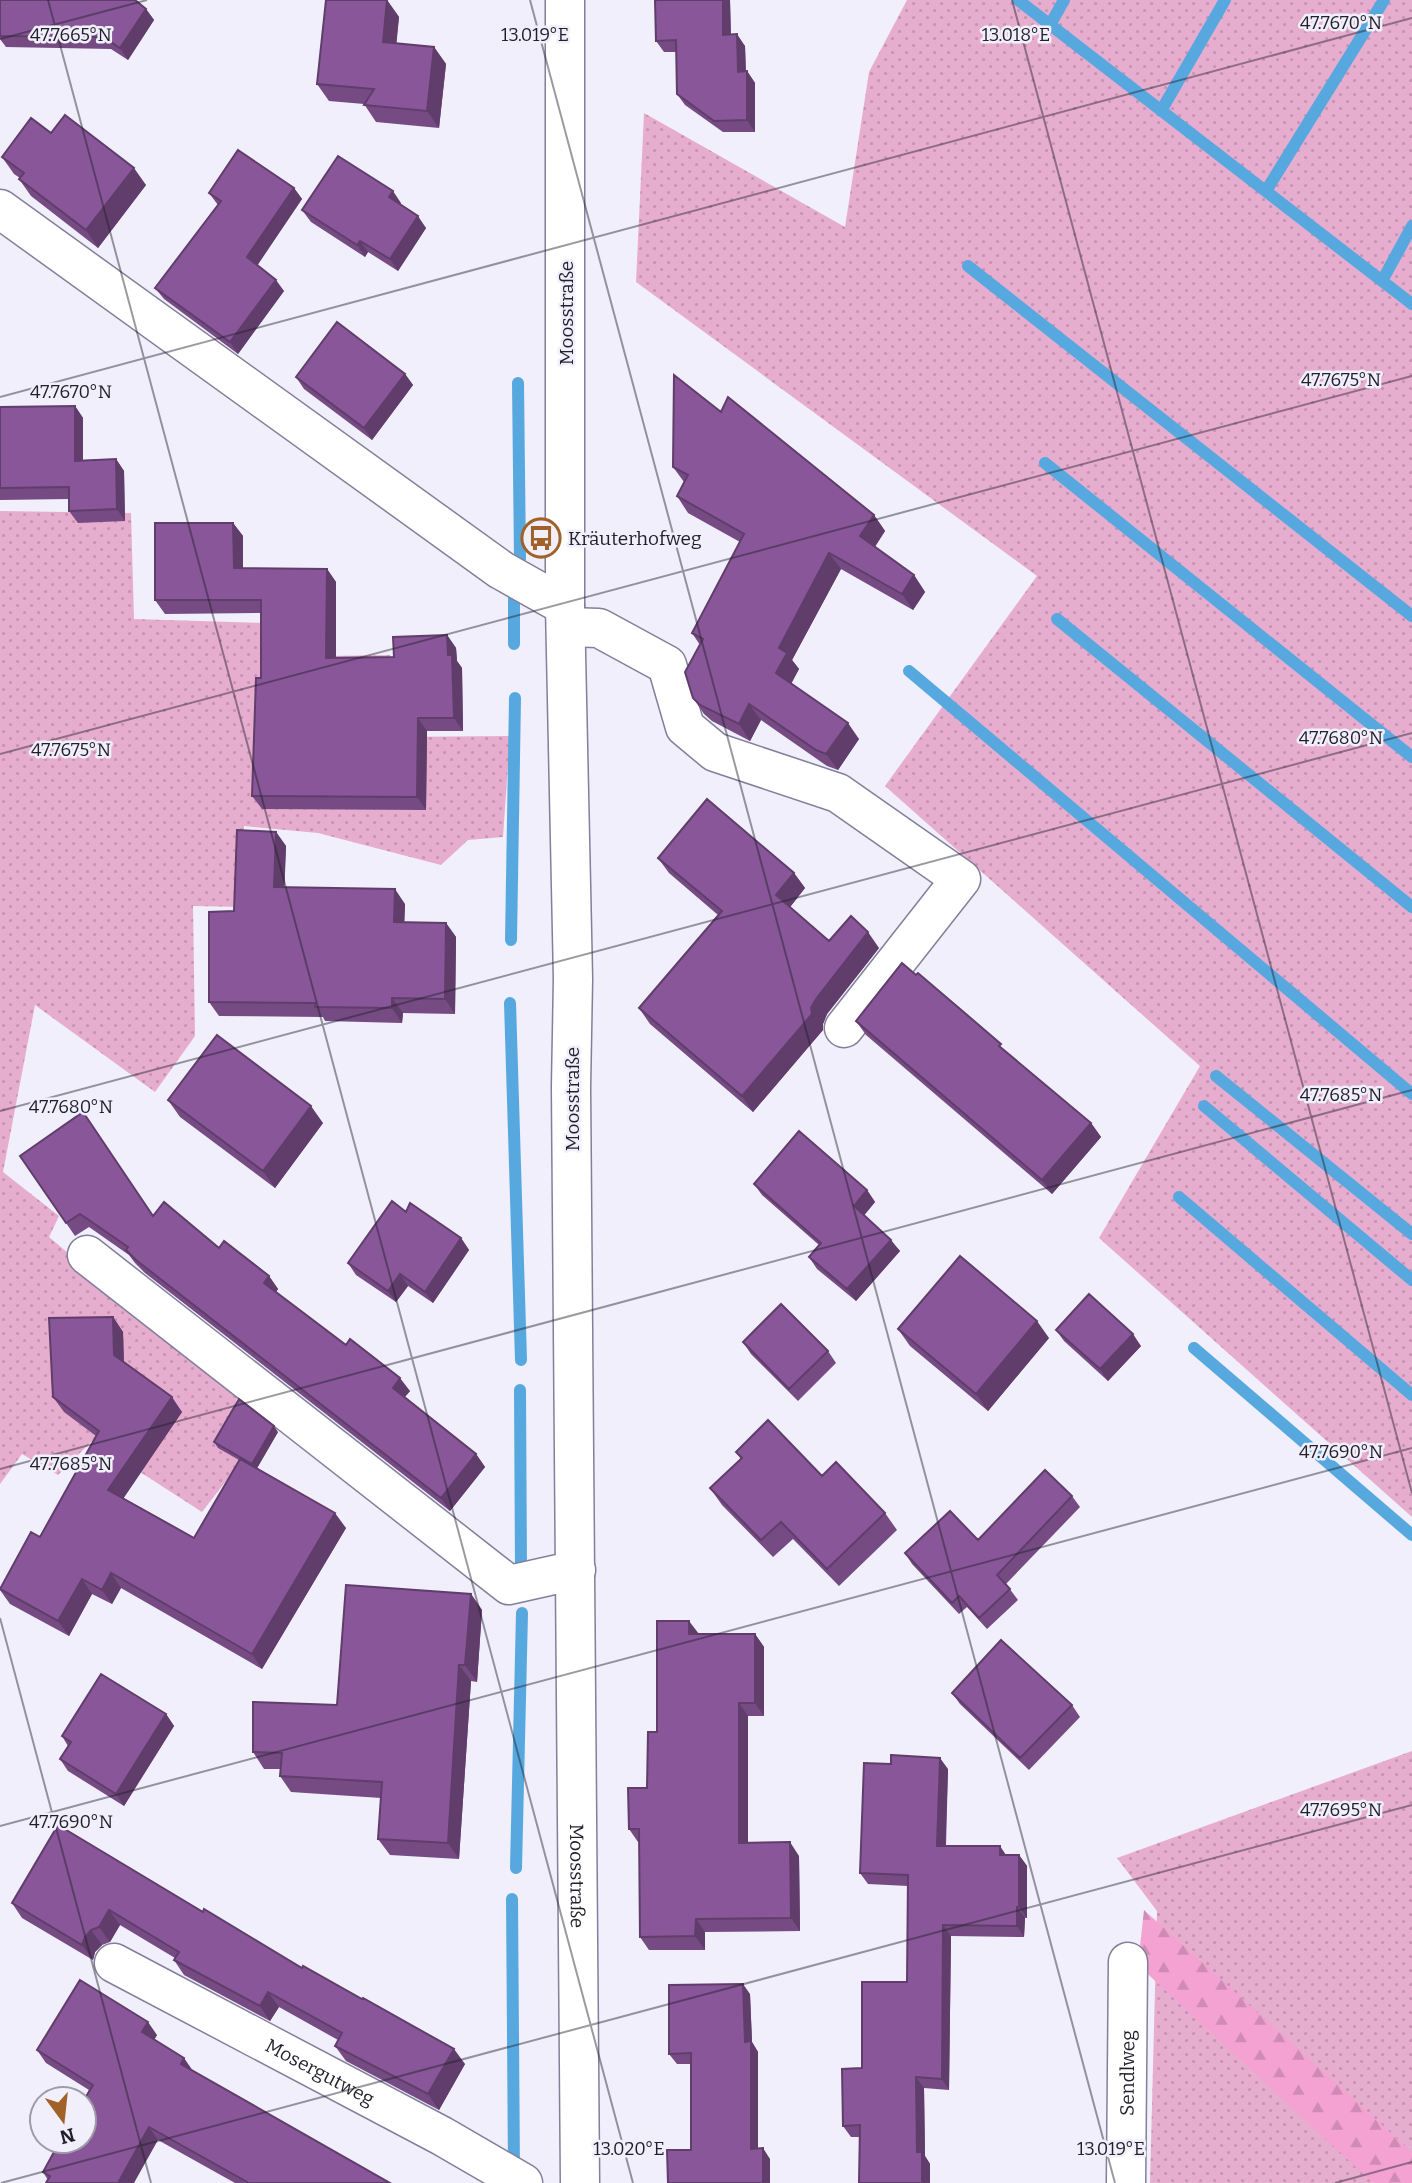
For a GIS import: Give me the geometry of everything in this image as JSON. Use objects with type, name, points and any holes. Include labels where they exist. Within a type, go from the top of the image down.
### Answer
[{"type":"street","name":"Moosstraße","points":[[565,0],[565,617],[573,979],[571,1087],[580,2183]]},
{"type":"street","points":[[0,209],[565,617],[599,628],[667,665],[685,727],[715,752],[838,793],[961,879],[844,1028]]},
{"type":"street","points":[[87,1255],[509,1585],[576,1570]]},
{"type":"street","name":"Sendlweg","points":[[1126,2183],[1128,1962]]},
{"type":"street","name":"Mosergutweg","points":[[114,1964],[442,2136],[523,2183]]},
{"type":"shaded area","points":[[907,0],[1412,0],[1412,1517],[1099,1238],[1200,1066],[885,786],[1037,576],[636,282],[644,113],[845,227],[869,72]]},
{"type":"shaded area","points":[[0,511],[131,513],[134,619],[266,623],[270,657],[390,655],[392,737],[510,736],[503,837],[468,840],[441,865],[318,833],[244,826],[243,907],[193,906],[195,1036],[155,1092],[35,1005],[3,1172],[59,1216],[49,1237],[238,1396],[220,1445],[243,1459],[202,1512],[92,1441],[58,1475],[22,1454],[0,1484]]},
{"type":"shaded area","points":[[1412,1751],[1412,2183],[1150,2183],[1157,1911],[1117,1858]]},
{"type":"green space","points":[[1144,1910],[1412,2152],[1412,2183],[1373,2183],[1138,1965]]},
{"type":"building","points":[[0,0],[135,0],[146,9],[120,48],[103,37],[0,36]]},
{"type":"building","points":[[326,0],[387,0],[383,42],[434,47],[427,111],[364,105],[374,89],[317,84]]},
{"type":"building","points":[[655,0],[723,0],[723,35],[737,34],[738,72],[747,71],[747,120],[714,121],[677,94],[676,40],[656,41]]},
{"type":"building","points":[[65,115],[134,168],[86,230],[19,179],[24,173],[2,157],[31,118],[51,133]]},
{"type":"building","points":[[238,150],[294,188],[247,257],[276,280],[230,342],[155,288],[221,201],[209,193]]},
{"type":"building","points":[[338,156],[393,191],[389,197],[418,216],[390,259],[360,241],[357,245],[302,210]]},
{"type":"building","points":[[337,322],[405,374],[364,428],[296,377]]},
{"type":"building","points":[[674,375],[721,412],[728,397],[874,515],[860,536],[914,575],[902,594],[829,553],[779,648],[787,653],[776,673],[848,723],[826,754],[749,704],[739,724],[700,705],[693,698],[685,672],[703,639],[692,633],[744,534],[677,496],[688,475],[673,467]]},
{"type":"building","points":[[75,406],[75,461],[116,459],[117,509],[69,511],[69,487],[0,488],[0,407]]},
{"type":"building","points":[[155,523],[233,523],[234,568],[327,569],[326,658],[394,657],[393,637],[447,635],[448,655],[452,655],[454,718],[418,718],[417,797],[252,796],[256,678],[261,678],[261,600],[155,600]]},
{"type":"building","points":[[707,799],[794,873],[776,895],[829,941],[851,916],[868,932],[816,999],[811,1008],[812,1014],[742,1096],[639,1008],[722,911],[658,858]]},
{"type":"building","points":[[237,830],[276,832],[274,887],[395,889],[394,922],[446,923],[445,999],[392,998],[392,1008],[315,1007],[315,1003],[209,1002],[209,912],[234,911]]},
{"type":"building","points":[[902,963],[916,975],[918,973],[1091,1123],[1042,1180],[856,1021]]},
{"type":"building","points":[[217,1035],[311,1106],[263,1171],[168,1100]]},
{"type":"building","points":[[83,1112],[153,1216],[164,1202],[219,1248],[224,1241],[269,1276],[264,1283],[346,1345],[350,1339],[400,1378],[393,1388],[476,1454],[441,1498],[136,1260],[126,1250],[128,1247],[80,1214],[66,1223],[20,1156]]},
{"type":"building","points":[[799,1131],[867,1190],[854,1206],[891,1240],[847,1289],[809,1257],[821,1243],[754,1184]]},
{"type":"building","points":[[392,1201],[406,1212],[410,1203],[461,1238],[425,1292],[400,1274],[388,1291],[348,1263]]},
{"type":"building","points":[[960,1256],[1037,1321],[976,1394],[898,1329]]},
{"type":"building","points":[[1089,1294],[1133,1334],[1100,1369],[1056,1330]]},
{"type":"building","points":[[781,1304],[828,1351],[789,1389],[743,1342]]},
{"type":"building","points":[[113,1317],[114,1355],[172,1397],[108,1490],[194,1538],[240,1459],[335,1513],[252,1654],[111,1573],[102,1590],[82,1579],[58,1621],[0,1589],[31,1532],[40,1537],[99,1431],[53,1397],[49,1318]]},
{"type":"building","points":[[239,1399],[274,1426],[252,1464],[214,1442]]},
{"type":"building","points":[[768,1420],[822,1476],[836,1462],[885,1513],[827,1569],[781,1522],[761,1540],[710,1488],[742,1458],[736,1452]]},
{"type":"building","points":[[1045,1470],[1072,1496],[997,1575],[1010,1589],[979,1618],[959,1596],[952,1603],[905,1553],[950,1511],[978,1540]]},
{"type":"building","points":[[346,1585],[471,1594],[465,1665],[459,1665],[448,1843],[378,1839],[382,1782],[280,1776],[282,1753],[253,1752],[253,1702],[337,1705]]},
{"type":"building","points":[[657,1621],[689,1621],[689,1634],[755,1634],[755,1703],[739,1703],[739,1843],[790,1842],[791,1918],[696,1919],[695,1936],[640,1937],[639,1829],[629,1829],[628,1788],[647,1788],[648,1732],[657,1732]]},
{"type":"building","points":[[1001,1640],[1072,1705],[1020,1758],[952,1693]]},
{"type":"building","points":[[101,1674],[166,1714],[116,1794],[60,1759],[71,1742],[62,1736]]},
{"type":"building","points":[[891,1755],[940,1758],[937,1846],[1000,1846],[1000,1855],[1019,1855],[1019,1907],[1017,1926],[943,1925],[942,2079],[916,2077],[917,2152],[922,2152],[922,2183],[859,2183],[860,2125],[843,2126],[842,2069],[862,2068],[862,1982],[907,1982],[908,1875],[860,1873],[864,1763],[891,1764]]},
{"type":"building","points":[[58,1825],[302,1968],[303,1966],[454,2049],[428,2094],[335,2046],[342,2033],[268,1992],[260,2006],[174,1960],[179,1952],[109,1910],[99,1927],[91,1930],[85,1937],[82,1945],[12,1903]]},
{"type":"building","points":[[80,1980],[148,2022],[142,2032],[184,2058],[181,2064],[390,2183],[249,2183],[149,2127],[118,2183],[46,2183],[50,2176],[43,2172],[52,2155],[98,2155],[98,2085],[93,2085],[37,2050]]},
{"type":"building","points":[[743,1984],[745,2042],[751,2041],[751,2149],[763,2148],[763,2183],[668,2183],[667,2150],[691,2150],[691,2053],[669,2054],[669,1985]]},
{"type":"waterway","points":[[1018,0],[1412,304]]},
{"type":"waterway","points":[[1050,25],[1064,0]]},
{"type":"waterway","points":[[1161,111],[1225,0]]},
{"type":"waterway","points":[[1266,191],[1384,0]]},
{"type":"waterway","points":[[1382,281],[1412,226]]},
{"type":"waterway","points":[[968,266],[1412,616]]},
{"type":"waterway","points":[[518,383],[520,559]]},
{"type":"waterway","points":[[1045,463],[1412,757]]},
{"type":"waterway","points":[[514,599],[514,644]]},
{"type":"waterway","points":[[1057,619],[1412,907]]},
{"type":"waterway","points":[[909,671],[1412,1094]]},
{"type":"waterway","points":[[511,940],[515,698]]},
{"type":"waterway","points":[[510,1003],[521,1360]]},
{"type":"waterway","points":[[1216,1076],[1412,1234]]},
{"type":"waterway","points":[[1204,1106],[1412,1280]]},
{"type":"waterway","points":[[1179,1197],[1412,1395]]},
{"type":"waterway","points":[[1194,1348],[1412,1535]]},
{"type":"waterway","points":[[520,1390],[521,1570]]},
{"type":"waterway","points":[[516,1868],[522,1613]]},
{"type":"waterway","points":[[512,1899],[514,2172]]},
{"type":"place","name":"Kräuterhofweg","points":[[541,538]]}]
